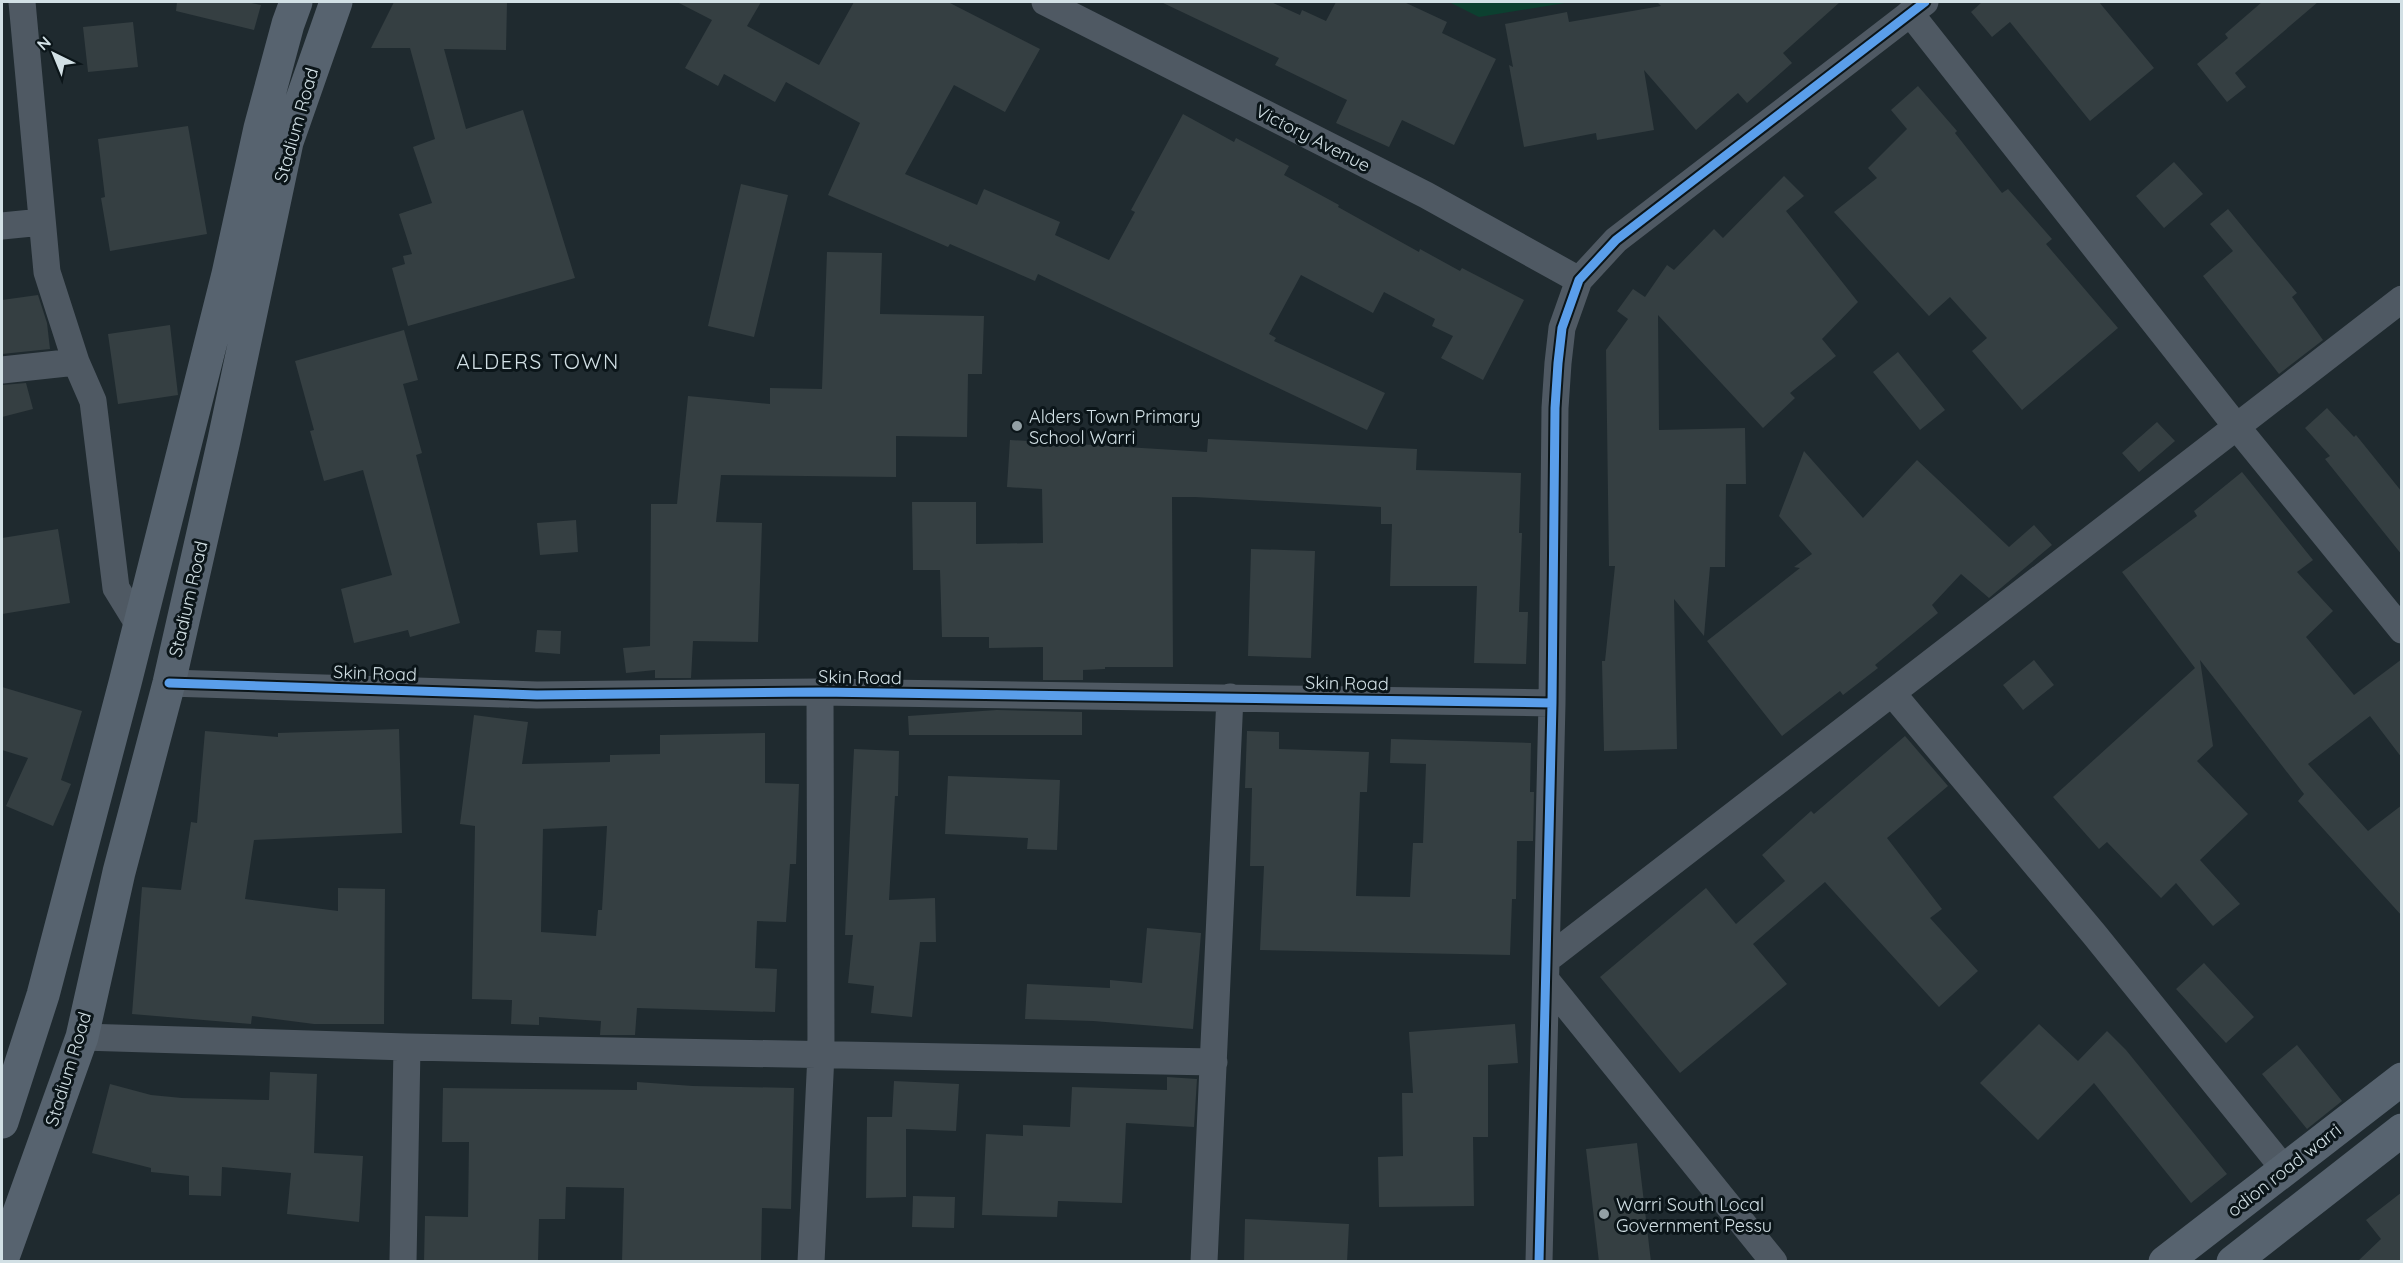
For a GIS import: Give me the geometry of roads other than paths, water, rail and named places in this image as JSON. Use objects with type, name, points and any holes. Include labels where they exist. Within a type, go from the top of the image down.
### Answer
[{"type":"main road","name":"Stadium Road","points":[[4,1106],[43,995],[140,627],[228,274],[260,128],[296,2]]},
{"type":"main road","name":"Stadium Road","points":[[2,1260],[82,1037],[118,872],[169,683],[287,142],[336,2]]},
{"type":"main road","name":"odion road warri","points":[[2165,1262],[2402,1079]]},
{"type":"main road","points":[[2234,1262],[2402,1130]]},
{"type":"street","points":[[22,2],[47,272],[76,363],[93,401],[116,588],[140,627]]},
{"type":"street","name":"Victory Avenue","points":[[1045,2],[1426,195],[1579,280]]},
{"type":"street","points":[[1539,1262],[1552,704],[1555,408],[1562,328],[1579,280],[1616,240],[1918,7],[2236,426],[2402,630]]},
{"type":"street","points":[[2,226],[42,222]]},
{"type":"street","points":[[1546,970],[1892,693],[2402,299]]},
{"type":"street","points":[[2,370],[76,363]]},
{"type":"street","name":"Skin Road","points":[[169,683],[537,695],[820,693],[1230,697],[1552,704]]},
{"type":"street","points":[[811,1262],[821,1054],[820,693]]},
{"type":"street","points":[[1892,693],[2094,934],[2284,1170]]},
{"type":"street","points":[[1204,1262],[1230,697]]},
{"type":"street","points":[[1546,970],[1774,1262]]},
{"type":"street","points":[[82,1037],[407,1047],[1214,1062]]},
{"type":"street","points":[[403,1262],[407,1047]]},
{"type":"place","name":"Alders Town Primary School Warri","points":[[1017,426]]},
{"type":"place","name":"Warri South Local Government Pessu","points":[[1604,1214]]},
{"type":"district","name":"ALDERS TOWN","points":[[538,361]]}]
